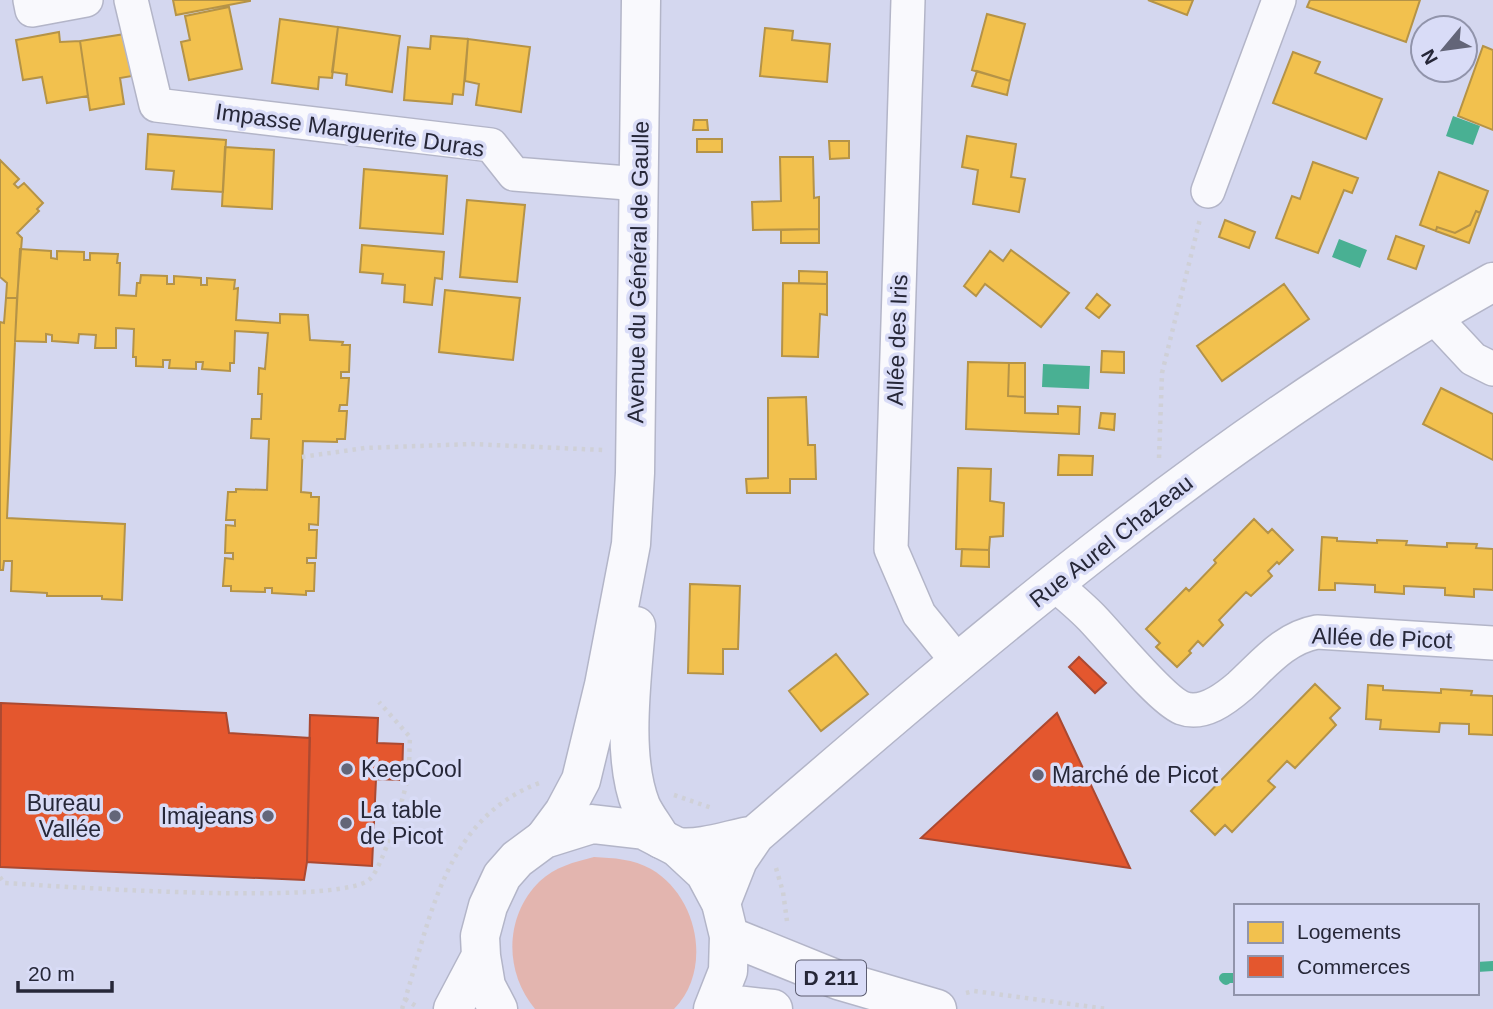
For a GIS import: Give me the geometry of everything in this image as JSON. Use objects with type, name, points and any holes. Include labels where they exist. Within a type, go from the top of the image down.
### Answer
[{"type":"main road","name":"Avenue du Général de Gaulle","points":[[544,839],[565,811],[581,780],[604,685],[631,544],[635,451],[642,0]]},
{"type":"main road","name":"Rue Aurel Chazeau","points":[[725,920],[738,860],[755,835],[957,661],[1157,502],[1328,381],[1432,316],[1493,282]]},
{"type":"main road","name":"Avenue du Général de Gaulle","points":[[631,544],[638,588],[629,732],[642,808],[669,843]]},
{"type":"main road","points":[[498,1009],[486,986],[480,936],[488,906],[502,876],[517,859],[544,839],[592,824],[644,830],[669,843],[705,873],[725,920],[728,971],[715,1006]]},
{"type":"main road","points":[[669,843],[694,849],[755,835]]},
{"type":"main road","name":"D 211","points":[[725,920],[838,981],[951,1001]]},
{"type":"main road","points":[[453,1009],[481,956]]},
{"type":"main road","name":"D 211","points":[[715,1006],[773,1009]]},
{"type":"street","points":[[30,0],[32,10],[86,0]]},
{"type":"street","name":"Impasse Marguerite Duras","points":[[131,0],[156,105],[491,145],[513,174],[640,184]]},
{"type":"street","name":"Allée des Iris","points":[[908,0],[891,549],[919,614],[957,661]]},
{"type":"street","points":[[1208,191],[1279,0]]},
{"type":"street","points":[[1432,316],[1473,359],[1493,369]]},
{"type":"street","name":"Allée de Picot","points":[[1054,584],[1090,615],[1161,691],[1182,708],[1198,709],[1220,702],[1284,644],[1300,635],[1317,632],[1493,643]]},
{"type":"path","points":[[1157,502],[1162,373],[1208,191]]},
{"type":"path","points":[[302,457],[365,448],[472,444],[635,451]]},
{"type":"path","points":[[0,877],[4,883],[249,894],[312,892],[354,887],[369,880],[378,867],[408,779],[410,737],[379,702]]},
{"type":"path","points":[[402,1009],[428,922],[455,855],[476,825],[504,802],[544,781]]},
{"type":"path","points":[[667,792],[699,805],[722,810]]},
{"type":"path","points":[[951,1001],[974,991],[1107,1009]]},
{"type":"path","points":[[405,999],[421,1009]]},
{"type":"shaded area","points":[[1453,116],[1480,126],[1473,145],[1446,136]]},
{"type":"shaded area","points":[[1339,239],[1367,250],[1360,268],[1332,257]]},
{"type":"shaded area","points":[[1043,364],[1090,366],[1089,389],[1042,387]]},
{"type":"shaded area","points":[[594,857],[623,860],[651,869],[667,881],[680,897],[695,934],[696,955],[686,993],[674,1009],[535,1009],[525,994],[513,961],[512,944],[514,927],[528,895],[552,872]]},
{"type":"building: Logements","points":[[173,0],[250,0],[250,1],[176,15]]},
{"type":"building: Logements","points":[[1148,0],[1193,0],[1187,15]]},
{"type":"building: Logements","points":[[1310,0],[1420,0],[1415,14],[1409,14],[1406,42],[1307,7]]},
{"type":"building: Logements","points":[[229,7],[242,69],[189,80],[181,42],[190,40],[185,16]]},
{"type":"building: Logements","points":[[987,14],[1025,24],[1010,81],[972,70]]},
{"type":"building: Logements","points":[[280,19],[338,27],[332,78],[319,77],[318,89],[272,83]]},
{"type":"building: Logements","points":[[338,27],[400,36],[392,92],[346,85],[347,74],[332,72]]},
{"type":"building: Logements","points":[[765,28],[793,31],[792,40],[830,44],[827,82],[760,76]]},
{"type":"building: Logements","points":[[59,32],[60,42],[80,41],[88,96],[47,103],[42,77],[23,80],[16,40]]},
{"type":"building: Logements","points":[[125,34],[132,76],[120,78],[124,104],[90,110],[80,41]]},
{"type":"building: Logements","points":[[431,36],[468,39],[463,95],[453,94],[452,104],[404,100],[408,47],[430,49]]},
{"type":"building: Logements","points":[[468,39],[530,47],[521,112],[476,105],[479,84],[465,81]]},
{"type":"building: Logements","points":[[1483,46],[1493,50],[1493,130],[1458,116],[1469,84],[1479,84],[1479,57]]},
{"type":"building: Logements","points":[[1293,52],[1320,62],[1315,73],[1382,99],[1366,139],[1273,103]]},
{"type":"building: Logements","points":[[977,71],[1010,81],[1007,95],[972,86]]},
{"type":"building: Logements","points":[[694,120],[707,120],[708,130],[693,130]]},
{"type":"building: Logements","points":[[148,134],[226,140],[223,192],[172,189],[174,171],[146,169]]},
{"type":"building: Logements","points":[[967,136],[1016,144],[1011,177],[1025,179],[1019,212],[973,204],[978,170],[962,167]]},
{"type":"building: Logements","points":[[697,139],[722,139],[722,152],[697,152]]},
{"type":"building: Logements","points":[[829,141],[849,141],[849,158],[830,159]]},
{"type":"building: Logements","points":[[225,147],[274,150],[272,209],[222,206]]},
{"type":"building: Logements","points":[[780,157],[813,157],[814,198],[819,197],[819,229],[753,230],[752,202],[781,201]]},
{"type":"building: Logements","points":[[0,160],[19,179],[14,184],[18,188],[24,183],[43,203],[37,209],[39,211],[17,233],[22,238],[17,298],[6,298],[7,283],[0,277]]},
{"type":"building: Logements","points":[[1313,162],[1358,178],[1352,193],[1344,190],[1318,253],[1276,238],[1292,196],[1300,199]]},
{"type":"building: Logements","points":[[364,169],[447,176],[443,234],[360,228]]},
{"type":"building: Logements","points":[[1439,172],[1488,191],[1480,213],[1476,211],[1470,225],[1455,233],[1437,227],[1436,231],[1420,225]]},
{"type":"building: Logements","points":[[467,200],[525,205],[517,282],[460,277]]},
{"type":"building: Logements","points":[[1476,211],[1480,213],[1469,243],[1436,231],[1437,227],[1455,233],[1470,225]]},
{"type":"building: Logements","points":[[1225,220],[1255,232],[1249,248],[1219,237]]},
{"type":"building: Logements","points":[[819,229],[819,243],[781,243],[781,230]]},
{"type":"building: Logements","points":[[1396,236],[1424,246],[1416,269],[1388,259]]},
{"type":"building: Logements","points":[[362,245],[444,252],[442,279],[435,278],[432,305],[404,302],[405,285],[382,283],[383,274],[360,272]]},
{"type":"building: Logements","points":[[20,249],[51,251],[51,258],[57,259],[57,251],[84,252],[84,260],[90,260],[90,253],[118,254],[119,295],[136,296],[141,275],[167,276],[167,284],[174,284],[174,276],[201,278],[201,285],[207,285],[207,278],[235,280],[234,289],[238,288],[236,320],[280,323],[280,314],[308,315],[310,340],[343,342],[342,345],[350,345],[349,372],[341,372],[341,378],[349,378],[347,405],[340,405],[339,411],[347,411],[345,439],[337,439],[337,442],[303,441],[301,492],[311,493],[311,497],[319,497],[318,525],[309,524],[309,530],[317,530],[316,558],[307,558],[307,563],[315,563],[314,591],[306,591],[306,595],[272,593],[272,588],[265,588],[265,592],[231,591],[231,586],[223,586],[225,558],[233,559],[233,553],[225,553],[226,525],[235,526],[235,520],[226,520],[228,492],[236,492],[236,489],[267,490],[269,439],[251,438],[252,419],[261,419],[259,368],[265,369],[268,333],[235,331],[234,363],[230,363],[230,371],[202,369],[203,362],[196,362],[196,369],[169,368],[170,360],[163,360],[163,367],[136,366],[136,357],[133,357],[134,329],[116,328],[116,348],[95,348],[96,335],[79,334],[78,343],[52,341],[52,335],[46,334],[46,342],[15,341]]},
{"type":"building: Logements","points":[[1011,250],[1069,293],[1041,327],[985,284],[976,296],[964,286],[990,251],[1003,261]]},
{"type":"building: Logements","points":[[799,271],[827,272],[827,284],[799,283]]},
{"type":"building: Logements","points":[[783,283],[827,284],[827,315],[820,314],[818,357],[782,356]]},
{"type":"building: Logements","points":[[1284,284],[1309,319],[1222,381],[1197,346]]},
{"type":"building: Logements","points":[[445,290],[520,298],[513,360],[439,352]]},
{"type":"building: Logements","points":[[1097,294],[1110,305],[1099,318],[1086,308]]},
{"type":"building: Logements","points":[[6,298],[17,298],[7,518],[125,524],[122,600],[102,599],[102,596],[47,596],[47,593],[11,591],[12,561],[4,561],[3,570],[0,570],[0,322],[4,323]]},
{"type":"building: Logements","points":[[1102,351],[1124,352],[1124,373],[1101,372]]},
{"type":"building: Logements","points":[[968,362],[1009,363],[1008,396],[1025,397],[1025,413],[1058,414],[1058,406],[1080,407],[1079,434],[966,429]]},
{"type":"building: Logements","points":[[1009,363],[1025,363],[1025,397],[1008,396]]},
{"type":"building: Logements","points":[[1441,388],[1493,414],[1493,460],[1423,424]]},
{"type":"building: Logements","points":[[806,397],[808,445],[815,445],[816,479],[790,479],[790,493],[747,493],[746,479],[768,478],[768,398]]},
{"type":"building: Logements","points":[[1101,413],[1115,414],[1114,430],[1099,428]]},
{"type":"building: Logements","points":[[1059,455],[1093,456],[1092,475],[1058,475]]},
{"type":"building: Logements","points":[[958,468],[991,469],[990,501],[1004,503],[1003,536],[990,537],[989,550],[956,549]]},
{"type":"building: Logements","points":[[1254,519],[1268,533],[1272,529],[1293,550],[1268,571],[1272,576],[1251,596],[1246,592],[1219,620],[1223,625],[1203,646],[1198,641],[1177,667],[1156,647],[1160,643],[1146,629],[1186,588],[1189,591],[1216,563],[1214,560]]},
{"type":"building: Logements","points":[[1322,537],[1337,538],[1337,541],[1377,543],[1377,540],[1407,541],[1406,545],[1447,547],[1447,543],[1477,544],[1476,548],[1493,549],[1493,590],[1474,589],[1474,597],[1445,595],[1445,588],[1404,586],[1404,594],[1375,592],[1375,585],[1335,583],[1335,590],[1319,590]]},
{"type":"building: Logements","points":[[962,549],[989,550],[989,567],[961,566]]},
{"type":"building: Logements","points":[[690,584],[740,586],[738,649],[723,649],[723,674],[688,673]]},
{"type":"building: Logements","points":[[836,654],[868,694],[821,731],[789,691]]},
{"type":"building: Logements","points":[[1315,684],[1340,708],[1330,718],[1336,725],[1295,768],[1287,761],[1268,781],[1275,787],[1232,832],[1225,825],[1215,835],[1191,811]]},
{"type":"building: Logements","points":[[1368,685],[1383,686],[1383,690],[1441,693],[1441,689],[1472,691],[1471,695],[1493,696],[1493,735],[1469,734],[1469,724],[1440,723],[1439,732],[1380,729],[1381,720],[1366,719]]},
{"type":"building: Commerces","points":[[1079,657],[1106,683],[1095,693],[1069,667]]},
{"type":"building: Commerces","points":[[1,703],[226,713],[229,733],[310,738],[307,862],[304,880],[0,867]]},
{"type":"building: Commerces","name":"Marché de Picot","points":[[1057,713],[1130,868],[921,838]]},
{"type":"building: Commerces","points":[[310,715],[378,718],[377,743],[403,744],[402,780],[376,779],[372,866],[307,862]]},
{"type":"waterway","points":[[1479,967],[1493,966]]},
{"type":"waterway","points":[[1226,980],[1224,978],[1234,978]]},
{"type":"place","name":"KeepCool","points":[[347,769]]},
{"type":"place","name":"Marché de Picot","points":[[1038,775]]},
{"type":"place","name":"Bureau Vallée","points":[[115,816]]},
{"type":"place","name":"Imajeans","points":[[268,816]]},
{"type":"place","name":"La table de Picot","points":[[346,823]]}]
